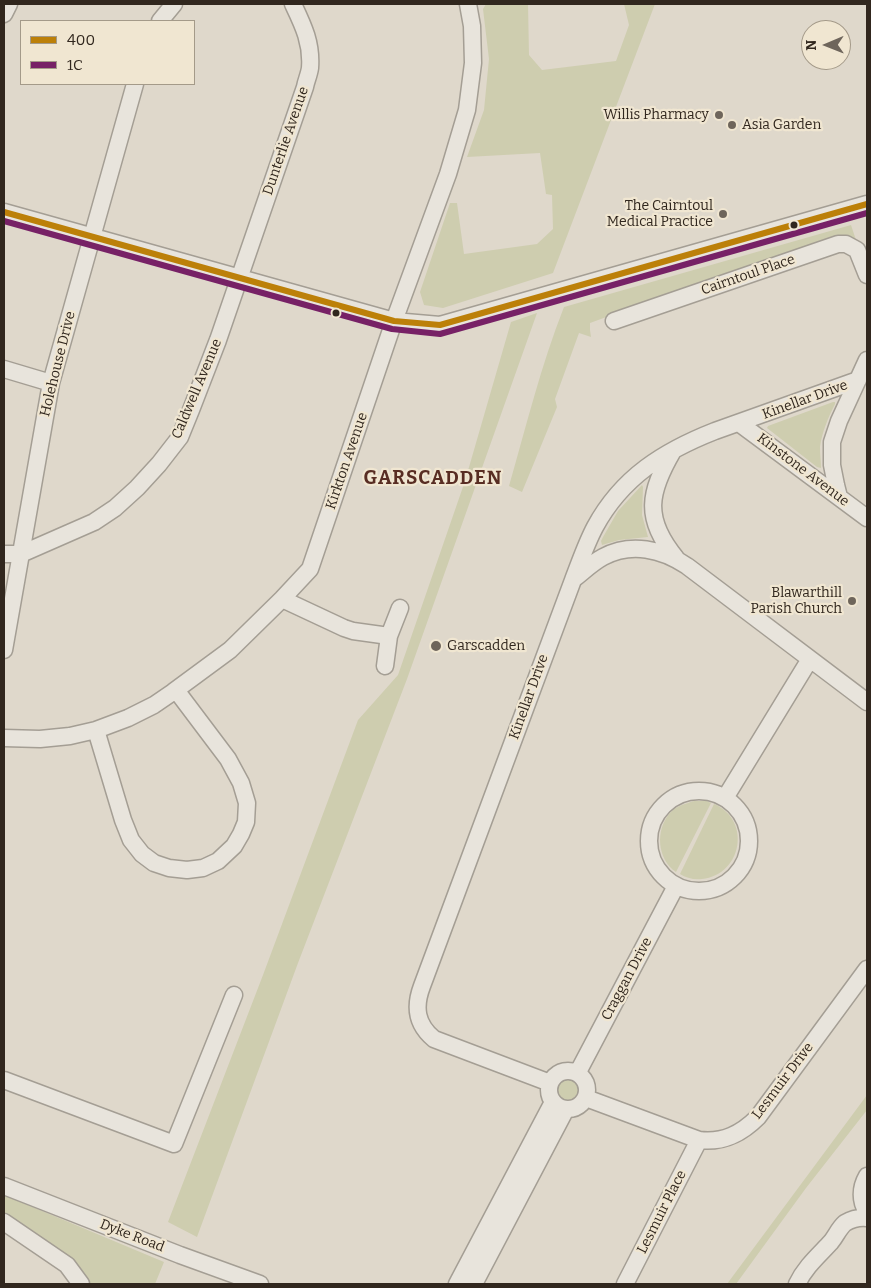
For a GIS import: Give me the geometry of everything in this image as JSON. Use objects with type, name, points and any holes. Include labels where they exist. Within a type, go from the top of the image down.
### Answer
[{"type":"street","points":[[4,14],[9,4]]},
{"type":"street","points":[[161,20],[174,4]]},
{"type":"street","name":"Dunterlie Avenue","points":[[239,277],[310,69],[310,50],[306,31],[293,4]]},
{"type":"street","name":"Kirkton Avenue","points":[[4,738],[40,739],[70,736],[96,730],[128,718],[154,705],[230,650],[310,569],[394,321],[448,174],[468,110],[473,63],[472,26],[468,4]]},
{"type":"street","name":"Holehouse Drive","points":[[4,650],[51,383],[135,85]]},
{"type":"street","points":[[4,212],[394,321],[440,325],[867,204]]},
{"type":"street","name":"Cairntoul Place","points":[[614,321],[838,244],[846,244],[857,250],[867,275]]},
{"type":"street","name":"Caldwell Avenue","points":[[4,554],[21,554],[94,522],[115,508],[159,464],[180,436],[192,410],[239,277]]},
{"type":"street","points":[[839,497],[833,471],[832,442],[867,360]]},
{"type":"street","points":[[4,369],[51,383]]},
{"type":"street","name":"Kinellar Drive","points":[[550,1083],[434,1039],[425,1030],[419,1019],[417,1000],[590,537],[608,506],[635,476],[674,449],[692,440],[858,380]]},
{"type":"street","name":"Kinstone Avenue","points":[[739,423],[867,518]]},
{"type":"street","points":[[674,449],[657,483],[654,509],[661,538],[678,560]]},
{"type":"street","points":[[573,580],[597,561],[624,550],[641,549],[667,554],[678,560],[867,702]]},
{"type":"street","points":[[282,599],[344,628],[389,636]]},
{"type":"street","points":[[386,666],[389,636],[400,608]]},
{"type":"street","points":[[725,798],[810,659]]},
{"type":"street","points":[[96,730],[123,820],[131,840],[142,854],[154,863],[169,868],[187,870],[203,868],[218,861],[234,846],[241,834],[246,822],[247,803],[241,783],[228,759],[176,690]]},
{"type":"street","points":[[699,790],[713,792],[725,798],[736,807],[744,818],[749,846],[746,859],[739,871],[729,881],[717,888],[703,891],[689,890],[676,886],[656,868],[651,856],[648,842],[655,816],[674,797],[686,792],[699,790]]},
{"type":"street","name":"Craggan Drive","points":[[578,1072],[676,886]]},
{"type":"street","name":"Lesmuir Drive","points":[[586,1098],[698,1140],[723,1140],[741,1132],[758,1117],[867,969]]},
{"type":"street","points":[[4,1080],[174,1144],[234,995]]},
{"type":"street","points":[[572,1070],[578,1072],[587,1086],[586,1098],[578,1107],[560,1106],[549,1092],[550,1083],[552,1078],[561,1071],[572,1070]]},
{"type":"street","points":[[457,1284],[560,1106]]},
{"type":"street","points":[[474,1284],[560,1106]]},
{"type":"street","name":"Lesmuir Place","points":[[625,1284],[698,1140]]},
{"type":"street","points":[[867,1176],[861,1195],[867,1212]]},
{"type":"street","name":"Dyke Road","points":[[4,1186],[180,1255],[260,1284]]},
{"type":"street","points":[[797,1284],[804,1272],[842,1226],[851,1220],[862,1217],[867,1218]]},
{"type":"street","points":[[4,1222],[67,1265],[81,1284]]},
{"type":"green space","points":[[486,4],[528,4],[529,55],[542,70],[616,61],[629,25],[624,4],[655,4],[553,273],[443,308],[424,305],[420,292],[450,203],[457,203],[464,254],[537,244],[553,229],[552,195],[546,194],[540,153],[467,157],[484,110],[489,59],[483,9]]},
{"type":"green space","points":[[851,225],[857,243],[620,312],[590,323],[591,337],[579,333],[555,399],[557,407],[522,492],[509,486],[541,374],[564,307]]},
{"type":"green space","points":[[537,313],[407,679],[298,963],[197,1237],[168,1222],[358,720],[398,675],[465,481],[511,322]]},
{"type":"green space","points":[[833,402],[835,404],[821,441],[821,468],[817,467],[767,428],[768,426]]},
{"type":"green space","points":[[642,485],[642,515],[648,537],[619,540],[602,545],[601,541],[618,511]]},
{"type":"green space","points":[[694,801],[707,801],[711,803],[676,872],[665,860],[662,852],[660,836],[662,828],[672,811]]},
{"type":"green space","points":[[714,804],[726,812],[734,822],[737,846],[733,858],[726,868],[716,875],[702,879],[685,877],[680,874]]},
{"type":"green space","points":[[568,1077],[577,1081],[581,1090],[577,1099],[568,1103],[559,1099],[555,1090],[559,1081]]},
{"type":"green space","points":[[867,1095],[867,1110],[806,1188],[736,1284],[727,1284]]},
{"type":"green space","points":[[4,1195],[164,1262],[155,1284],[89,1284],[77,1264],[51,1244],[4,1214]]},
{"type":"transit line","name":"400","points":[[4,212],[394,321],[440,325],[867,204]]},
{"type":"transit line","name":"1C","points":[[4,221],[392,329],[440,334],[867,213]]},
{"type":"place","name":"Willis Pharmacy","points":[[719,115]]},
{"type":"place","name":"Asia Garden","points":[[732,125]]},
{"type":"place","name":"The Cairntoul Medical Practice","points":[[723,214]]},
{"type":"place","name":"Blawarthill Parish Church","points":[[852,601]]},
{"type":"place","name":"Garscadden","points":[[436,646]]},
{"type":"district","name":"GARSCADDEN","points":[[433,479]]}]
